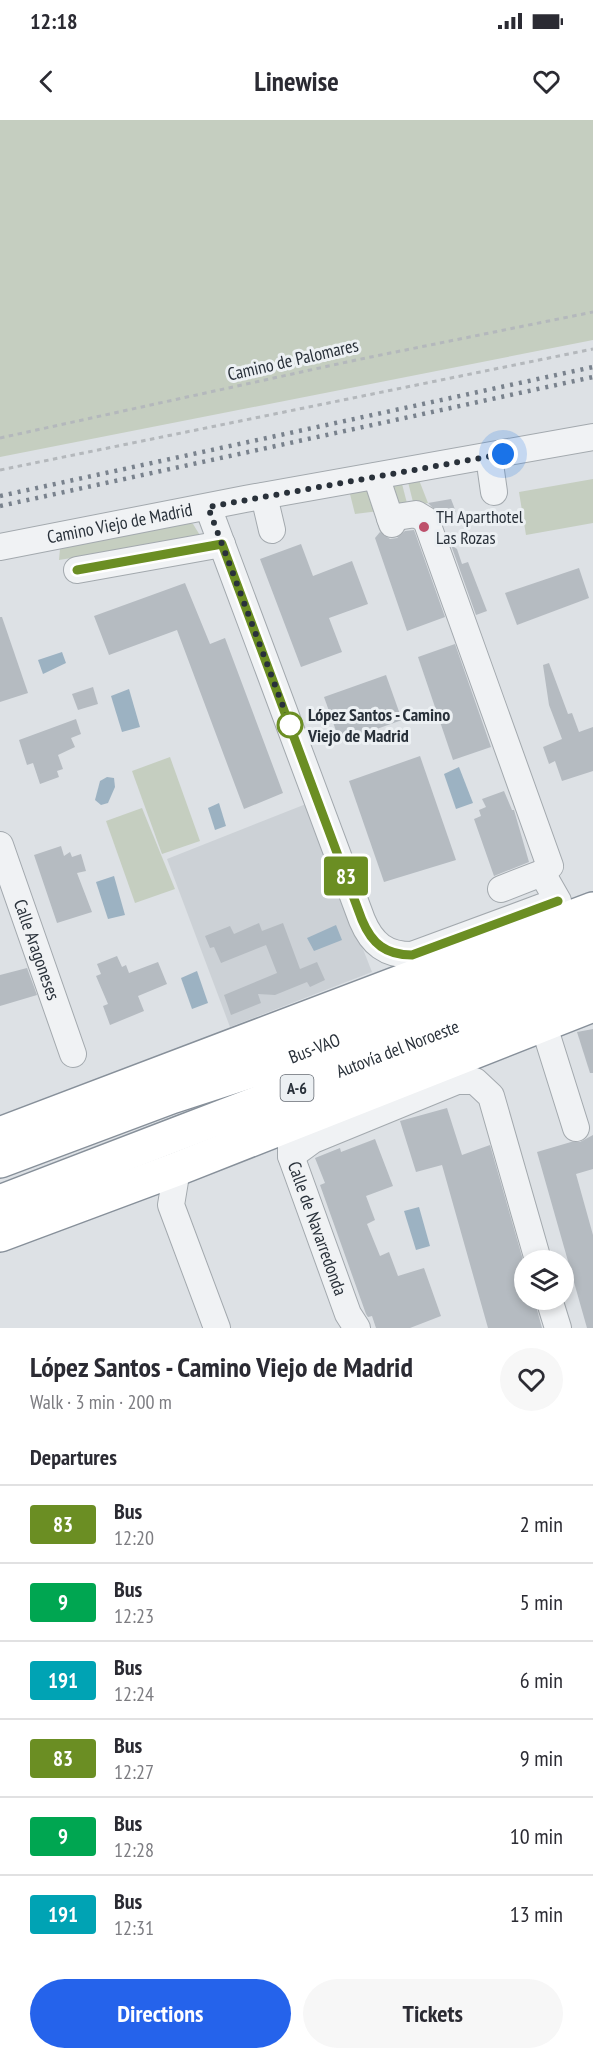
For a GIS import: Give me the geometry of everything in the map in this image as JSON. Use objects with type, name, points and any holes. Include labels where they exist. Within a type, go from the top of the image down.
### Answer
[{"type":"highway","points":[[558,901],[593,887]]},
{"type":"highway","points":[[0,1134],[593,909]]},
{"type":"highway","name":"Bus-VAO","points":[[0,1161],[171,1097],[282,1061],[593,942]]},
{"type":"highway","name":"Autovía del Noroeste","points":[[0,1202],[593,974]]},
{"type":"highway","points":[[0,1235],[177,1169],[291,1140],[543,1023],[593,1005]]},
{"type":"highway","points":[[0,1175],[176,1107],[282,1061]]},
{"type":"street","name":"Camino Viejo de Madrid","points":[[0,547],[264,496],[593,437]]},
{"type":"street","points":[[376,476],[391,521],[416,514],[426,520],[550,866],[542,873],[501,889]]},
{"type":"street","points":[[264,496],[272,530]]},
{"type":"street","points":[[208,507],[333,841],[368,918],[374,943],[401,955],[412,955],[558,901],[542,873]]},
{"type":"street","points":[[77,570],[222,544]]},
{"type":"street","name":"Calle Aragoneses","points":[[0,845],[73,1054]]},
{"type":"street","points":[[543,1023],[576,1128]]},
{"type":"street","points":[[291,1140],[313,1140],[458,1081],[468,1079],[480,1084],[491,1096],[535,1250]]},
{"type":"street","name":"Calle de Navarredonda","points":[[291,1140],[348,1314],[357,1328]]},
{"type":"street","points":[[177,1169],[171,1205],[217,1328]]},
{"type":"street","points":[[137,1184],[171,1205]]},
{"type":"street","points":[[552,1310],[558,1328]]},
{"type":"path","name":"Camino de Palomares","points":[[0,438],[356,360],[593,312]]},
{"type":"path","points":[[0,470],[593,349]]},
{"type":"shaded area","points":[[306,804],[372,972],[230,1027],[167,859]]},
{"type":"green space","points":[[0,120],[593,120],[593,340],[0,457]]},
{"type":"green space","points":[[593,479],[593,523],[526,535],[519,492]]},
{"type":"green space","points":[[419,480],[428,503],[414,506],[408,482]]},
{"type":"green space","points":[[402,484],[408,507],[394,509],[388,485]]},
{"type":"green space","points":[[374,488],[379,511],[355,514],[349,490]]},
{"type":"green space","points":[[186,522],[193,524],[201,537],[59,560],[60,549],[68,545]]},
{"type":"green space","points":[[170,757],[200,841],[162,854],[132,771]]},
{"type":"green space","points":[[142,808],[175,889],[135,903],[106,821]]},
{"type":"water","points":[[62,652],[66,663],[43,674],[38,660]]},
{"type":"water","points":[[129,689],[140,727],[122,732],[111,696]]},
{"type":"water","points":[[459,767],[473,803],[456,809],[444,774]]},
{"type":"water","points":[[107,777],[114,778],[115,787],[108,803],[101,805],[95,800],[100,781]]},
{"type":"water","points":[[219,803],[226,826],[215,830],[208,808]]},
{"type":"water","points":[[114,876],[125,915],[108,919],[96,882]]},
{"type":"water","points":[[336,925],[342,940],[314,951],[307,938]]},
{"type":"water","points":[[197,971],[208,1003],[192,1009],[181,978]]},
{"type":"water","points":[[419,1207],[430,1246],[416,1250],[404,1211]]},
{"type":"building","points":[[451,499],[456,512],[440,515],[428,503]]},
{"type":"building","points":[[414,530],[445,617],[407,631],[375,538],[380,532],[390,539],[397,538],[405,531]]},
{"type":"building","points":[[301,544],[313,576],[352,561],[368,604],[329,618],[342,652],[301,667],[260,559]]},
{"type":"building","points":[[451,545],[457,549],[462,564],[468,562],[487,611],[476,615]]},
{"type":"building","points":[[579,568],[589,598],[517,625],[505,593]]},
{"type":"building","points":[[185,583],[210,644],[225,638],[283,793],[244,809],[177,630],[109,655],[94,616]]},
{"type":"building","points":[[0,617],[2,617],[28,693],[0,702]]},
{"type":"building","points":[[455,644],[491,747],[453,760],[418,657]]},
{"type":"building","points":[[549,663],[568,714],[572,713],[579,732],[593,727],[593,771],[562,781],[555,761],[549,764],[543,747],[562,739],[549,705],[543,665]]},
{"type":"building","points":[[386,675],[402,720],[340,742],[324,697]]},
{"type":"building","points":[[93,687],[98,704],[78,710],[72,694]]},
{"type":"building","points":[[76,719],[81,734],[71,738],[75,747],[58,755],[63,769],[57,771],[59,777],[40,784],[33,763],[27,765],[19,740]]},
{"type":"building","points":[[420,756],[456,860],[384,882],[349,781]]},
{"type":"building","points":[[504,791],[514,810],[529,862],[494,876],[474,819],[481,816],[479,810],[486,807],[482,799]]},
{"type":"building","points":[[61,846],[64,856],[70,852],[72,857],[81,854],[86,871],[77,873],[92,912],[57,923],[34,855]]},
{"type":"building","points":[[259,923],[262,931],[283,923],[300,969],[317,962],[325,980],[310,987],[307,982],[275,995],[258,994],[261,1003],[231,1015],[224,995],[277,973],[266,945],[221,963],[214,947],[210,948],[205,936],[230,926],[234,934]]},
{"type":"building","points":[[117,956],[122,967],[126,965],[129,973],[158,962],[167,984],[138,996],[144,1011],[110,1025],[103,1006],[108,1004],[96,976],[101,974],[97,964]]},
{"type":"building","points":[[27,968],[37,995],[0,1006],[0,975]]},
{"type":"building","points":[[593,1029],[593,1073],[590,1073],[577,1032]]},
{"type":"building","points":[[447,1108],[462,1155],[490,1145],[520,1250],[514,1250],[514,1310],[537,1310],[542,1328],[488,1328],[442,1165],[416,1172],[400,1121]]},
{"type":"building","points":[[593,1135],[593,1169],[576,1174],[593,1235],[593,1328],[587,1328],[574,1282],[574,1250],[565,1250],[537,1152],[571,1142],[580,1142]]},
{"type":"building","points":[[375,1139],[393,1186],[366,1196],[375,1220],[367,1224],[380,1256],[389,1252],[398,1276],[424,1268],[441,1316],[410,1328],[376,1328],[372,1316],[368,1317],[366,1314],[320,1185],[325,1183],[315,1158],[340,1148],[341,1152]]},
{"type":"railway","points":[[0,496],[593,367]]},
{"type":"railway","points":[[0,506],[593,377]]},
{"type":"bus line","name":"83","points":[[77,570],[222,544],[362,920],[374,943],[392,953],[412,955],[558,901]]},
{"type":"place","name":"TH Aparthotel Las Rozas","points":[[424,527]]},
{"type":"place","name":"López Santos - Camino Viejo de Madrid","points":[[290,725]]},
{"type":"route","points":[[290,725],[208,507],[503,454]]}]
